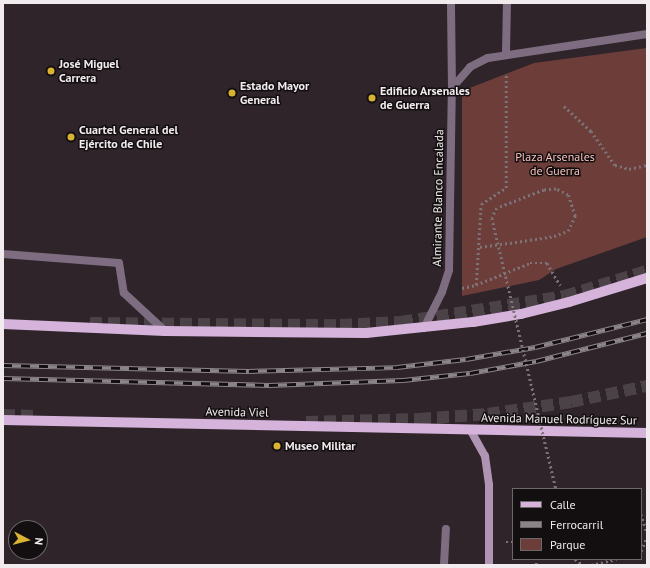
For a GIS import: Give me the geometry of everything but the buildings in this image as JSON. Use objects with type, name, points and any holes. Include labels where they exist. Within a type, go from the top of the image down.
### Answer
[{"type":"main road","points":[[3,324],[165,331],[330,334],[424,328],[521,314],[569,302],[647,278]]},
{"type":"main road","name":"Avenida Viel","points":[[3,420],[471,431]]},
{"type":"main road","name":"Avenida Manuel Rodríguez Sur","points":[[471,431],[647,433]]},
{"type":"street","name":"Almirante Blanco Encalada","points":[[424,328],[442,292],[449,270],[452,88],[451,3]]},
{"type":"street","points":[[506,53],[507,3]]},
{"type":"street","points":[[452,88],[470,67],[488,58],[506,53],[647,34]]},
{"type":"street","points":[[3,254],[119,263],[124,293],[165,331]]},
{"type":"street","points":[[471,431],[485,456],[489,485],[489,565]]},
{"type":"street","points":[[444,565],[446,529]]},
{"type":"path","points":[[476,285],[480,246],[481,204],[506,188],[506,53]]},
{"type":"path","points":[[564,106],[591,131],[615,164],[629,169],[647,165]]},
{"type":"path","points":[[480,246],[498,244],[510,243],[554,236],[568,230],[575,216],[568,195],[556,189],[544,190],[497,208],[492,218],[498,244],[556,488]]},
{"type":"path","points":[[442,292],[476,285],[530,263],[547,263],[569,302]]},
{"type":"path","points":[[642,517],[647,532]]},
{"type":"path","points":[[642,549],[647,537]]},
{"type":"path","points":[[591,565],[612,560]]},
{"type":"green space","name":"Plaza Arsenales de Guerra","points":[[647,48],[647,237],[556,269],[539,280],[462,296],[462,91],[534,63]]},
{"type":"tunnel","points":[[90,323],[340,325],[401,322],[565,296],[647,271]]},
{"type":"tunnel","points":[[306,422],[419,419],[488,414],[571,402],[647,386]]},
{"type":"tunnel","points":[[3,415],[34,416]]},
{"type":"railway","points":[[3,365],[249,371],[397,367],[466,359],[535,347],[647,319]]},
{"type":"railway","points":[[3,378],[269,385],[403,380],[470,373],[536,361],[647,333]]},
{"type":"place","name":"José Miguel Carrera","points":[[51,71]]},
{"type":"place","name":"Estado Mayor General","points":[[232,93]]},
{"type":"place","name":"Edificio Arsenales de Guerra","points":[[372,98]]},
{"type":"place","name":"Cuartel General del Ejército de Chile","points":[[71,137]]},
{"type":"place","name":"Museo Militar","points":[[277,446]]}]
